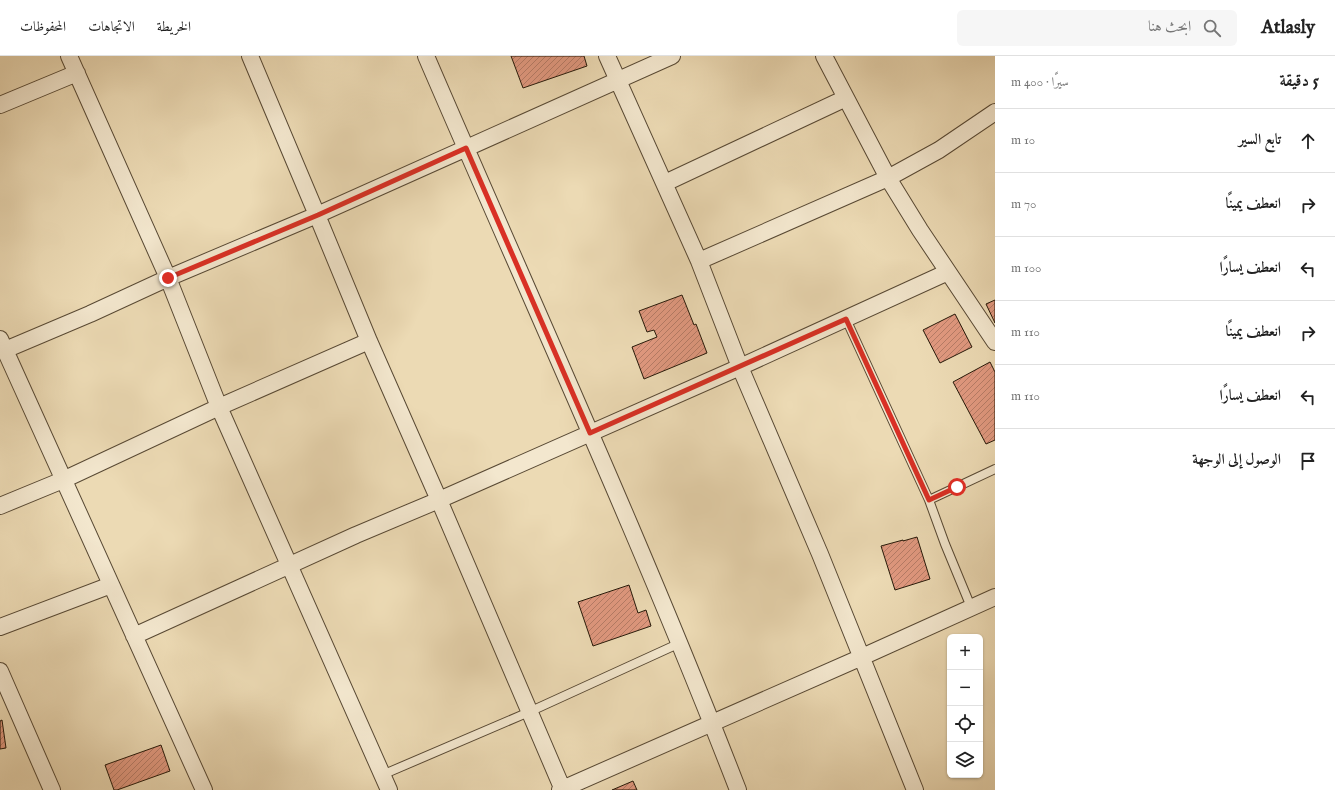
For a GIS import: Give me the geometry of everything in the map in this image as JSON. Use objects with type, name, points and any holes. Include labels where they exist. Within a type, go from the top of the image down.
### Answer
[{"type":"street","points":[[69,56],[168,278],[219,407],[389,790]]},
{"type":"street","points":[[250,56],[318,215],[368,341],[439,500],[562,790],[995,597]]},
{"type":"street","points":[[426,56],[680,643],[713,723],[738,790]]},
{"type":"street","points":[[607,56],[699,261],[740,367],[820,554],[916,790]]},
{"type":"street","points":[[204,790],[2,344],[90,314],[168,278],[318,215],[672,56]]},
{"type":"street","points":[[824,56],[888,178],[920,230],[995,342]]},
{"type":"street","points":[[0,105],[77,73]]},
{"type":"street","points":[[665,183],[846,98]]},
{"type":"street","points":[[699,261],[888,178],[939,150],[995,112]]},
{"type":"street","points":[[134,636],[356,535],[439,500],[740,367],[948,272]]},
{"type":"street","points":[[0,506],[64,480],[219,407],[368,341]]},
{"type":"street","points":[[0,627],[111,585]]},
{"type":"street","points":[[0,671],[52,790]]},
{"type":"lane","points":[[846,319],[929,500],[971,607]]},
{"type":"lane","points":[[929,500],[995,469]]},
{"type":"lane","points":[[382,775],[529,712],[680,643]]},
{"type":"building","points":[[511,56],[584,56],[587,66],[523,88]]},
{"type":"building","points":[[682,295],[694,325],[696,324],[707,353],[644,379],[632,347],[657,337],[654,330],[647,332],[639,311]]},
{"type":"building","points":[[995,300],[995,323],[986,304]]},
{"type":"building","points":[[955,314],[972,347],[940,363],[923,330]]},
{"type":"building","points":[[990,362],[995,372],[995,440],[986,444],[953,382]]},
{"type":"building","points":[[917,537],[930,579],[895,590],[881,546]]},
{"type":"building","points":[[629,585],[638,613],[646,610],[651,626],[593,646],[578,602]]},
{"type":"building","points":[[2,720],[6,748],[0,749],[0,721]]},
{"type":"building","points":[[161,745],[170,771],[114,790],[105,765]]},
{"type":"building","points":[[633,781],[637,790],[612,790]]},
{"type":"route","points":[[168,278],[318,215],[466,148],[590,433],[846,319],[929,500],[957,487]]}]
